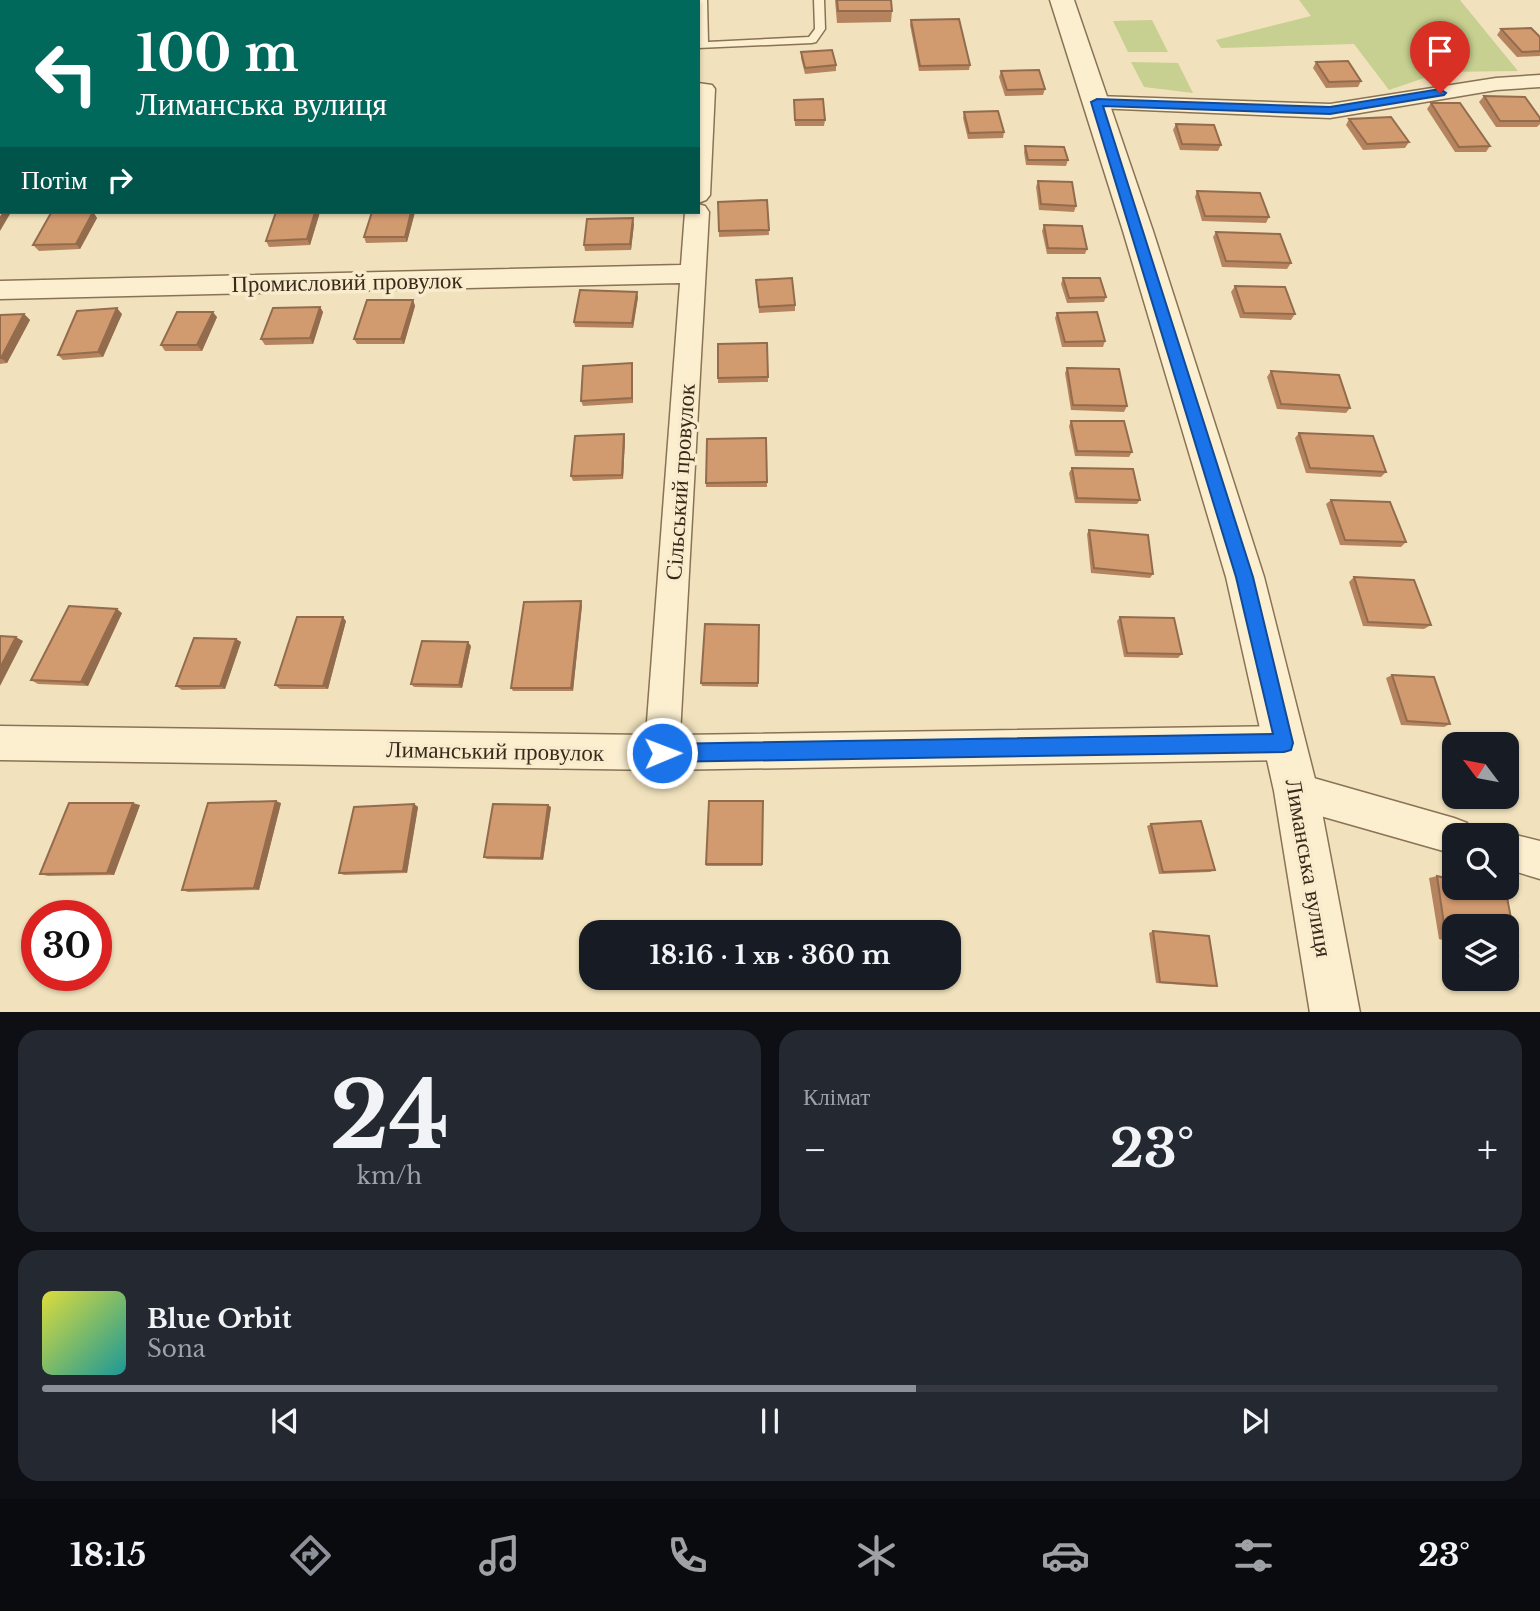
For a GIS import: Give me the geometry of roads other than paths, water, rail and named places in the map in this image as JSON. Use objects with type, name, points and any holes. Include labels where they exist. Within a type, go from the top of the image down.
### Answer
[{"type":"street","name":"Лиманська вулиця","points":[[1062,0],[1097,102],[1245,577],[1296,791],[1335,1012]]},
{"type":"street","points":[[1097,102],[1330,111],[1496,84],[1540,81]]},
{"type":"street","points":[[700,124],[701,89]]},
{"type":"street","name":"Сільський провулок","points":[[662,753],[697,214]]},
{"type":"street","name":"Промисловий провулок","points":[[0,290],[693,274]]},
{"type":"street","name":"Лиманський провулок","points":[[0,743],[662,753],[1284,743]]},
{"type":"street","points":[[1296,791],[1442,833]]},
{"type":"street","points":[[1519,854],[1540,860]]},
{"type":"lane","points":[[702,0],[701,45],[812,40],[820,29],[819,0]]}]
